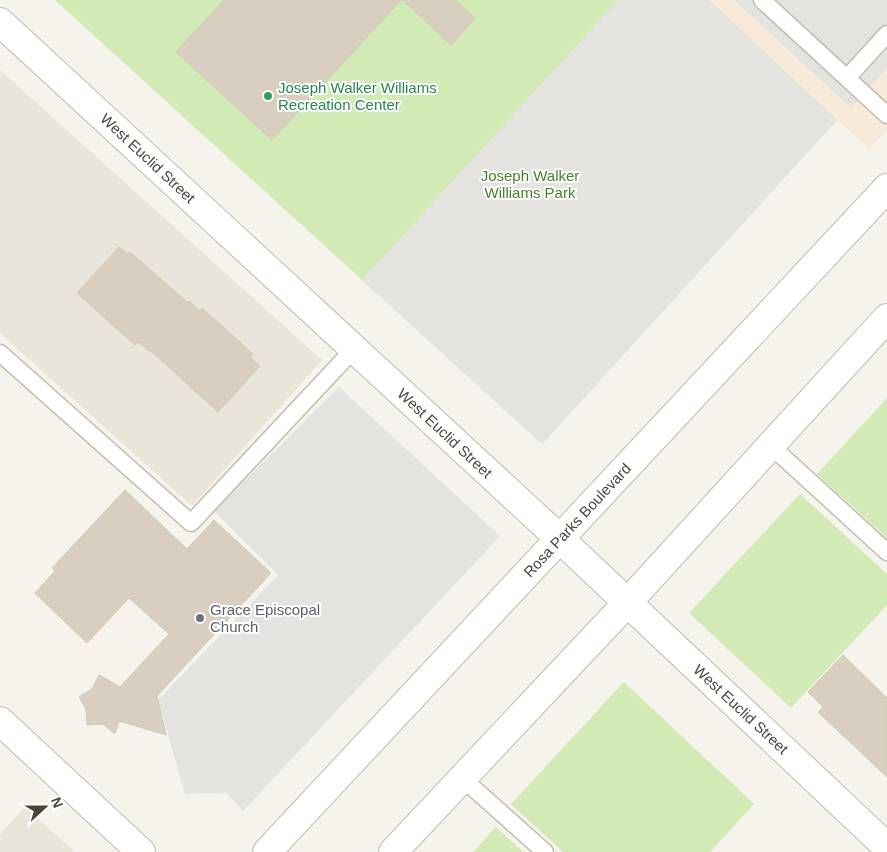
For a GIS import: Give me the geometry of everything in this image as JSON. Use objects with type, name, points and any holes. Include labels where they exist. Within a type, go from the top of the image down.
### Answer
[{"type":"street","name":"West Euclid Street","points":[[0,22],[628,602],[887,847]]},
{"type":"street","name":"Rosa Parks Boulevard","points":[[267,852],[887,188]]},
{"type":"street","points":[[393,852],[628,602],[887,318]]},
{"type":"street","points":[[4,733],[141,852]]},
{"type":"lane","points":[[762,0],[887,115]]},
{"type":"lane","points":[[847,78],[887,34]]},
{"type":"lane","points":[[0,353],[191,523],[354,349]]},
{"type":"lane","points":[[770,445],[887,552]]},
{"type":"lane","points":[[462,778],[545,852]]},
{"type":"shaded area","points":[[618,0],[709,0],[837,120],[542,444],[362,280]]},
{"type":"shaded area","points":[[705,0],[887,0],[887,129],[869,149]]},
{"type":"shaded area","points":[[734,0],[887,0],[887,68],[851,108]]},
{"type":"shaded area","points":[[0,70],[322,360],[192,506],[0,333]]},
{"type":"shaded area","points":[[339,387],[500,536],[243,811],[226,793],[185,794],[158,700],[278,575],[214,511]]},
{"type":"shaded area","points":[[25,807],[75,852],[0,852],[0,834]]},
{"type":"green space","name":"Joseph Walker Williams Park","points":[[55,0],[709,0],[837,120],[542,444]]},
{"type":"green space","points":[[887,398],[887,538],[817,474]]},
{"type":"green space","points":[[800,494],[887,574],[887,605],[791,708],[689,613]]},
{"type":"green space","points":[[624,682],[754,804],[710,852],[563,852],[511,804]]},
{"type":"green space","points":[[496,827],[523,852],[473,852]]},
{"type":"building","name":"Joseph Walker Williams Recreation Center","points":[[224,0],[401,0],[272,140],[176,52]]},
{"type":"building","name":"Joseph Walker Williams Recreation Center","points":[[403,0],[455,0],[475,18],[451,45]]},
{"type":"building","points":[[119,247],[128,254],[130,252],[187,302],[189,301],[200,311],[202,308],[253,354],[250,357],[260,366],[218,412],[150,350],[138,342],[135,345],[77,293]]},
{"type":"building","name":"Grace Episcopal Church","points":[[125,490],[187,549],[214,520],[271,573],[157,696],[166,735],[119,721],[115,734],[103,724],[87,725],[86,709],[79,697],[92,689],[99,675],[120,687],[169,634],[129,598],[87,643],[35,593],[55,571],[52,568]]},
{"type":"building","points":[[843,655],[887,698],[887,777],[818,712],[823,707],[808,692]]},
{"type":"place","name":"Joseph Walker Williams Recreation Center","points":[[268,96]]},
{"type":"place","name":"Grace Episcopal Church","points":[[200,618]]}]
